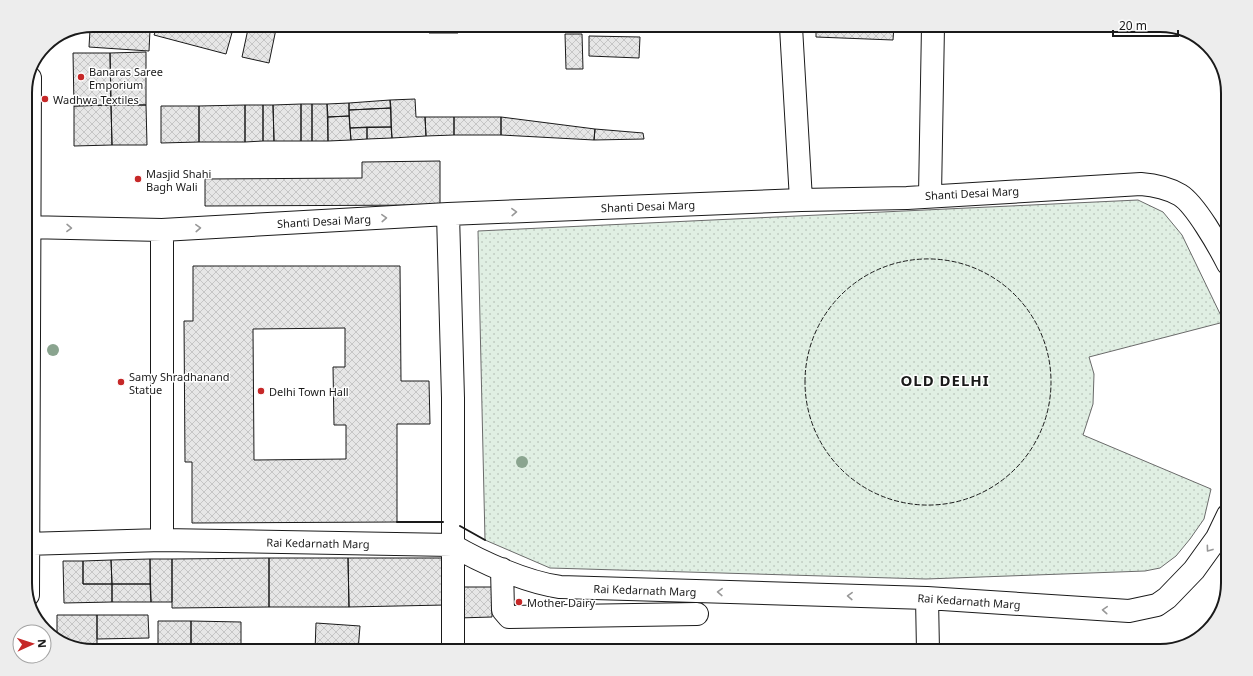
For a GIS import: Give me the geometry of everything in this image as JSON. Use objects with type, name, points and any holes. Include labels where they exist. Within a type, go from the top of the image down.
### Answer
[{"type":"street","points":[[791,32],[801,200]]},
{"type":"street","points":[[930,195],[933,32]]},
{"type":"street","name":"Shanti Desai Marg","points":[[32,227],[162,230],[448,214],[930,195],[1141,184],[1153,185],[1181,195],[1189,203],[1221,253]]},
{"type":"street","points":[[448,214],[453,377],[453,644]]},
{"type":"street","points":[[162,230],[162,540]]},
{"type":"street","name":"Rai Kedarnath Marg","points":[[32,544],[162,540],[452,545],[473,557],[536,583],[560,587],[927,598],[1129,612],[1157,605],[1167,598],[1194,570],[1217,538],[1221,530]]},
{"type":"street","points":[[502,569],[503,610],[509,617],[697,614]]},
{"type":"street","points":[[927,598],[928,644]]},
{"type":"green space","points":[[1138,200],[1163,212],[1182,235],[1221,316],[1221,323],[1089,357],[1094,374],[1093,404],[1083,435],[1211,489],[1204,519],[1176,556],[1160,568],[1145,571],[926,579],[550,568],[485,540],[478,231]]},
{"type":"building","points":[[90,32],[150,32],[149,51],[89,47]]},
{"type":"building","points":[[155,32],[232,32],[226,54],[154,35]]},
{"type":"building","points":[[247,32],[275,32],[269,63],[242,57]]},
{"type":"building","points":[[429,32],[458,32],[458,33]]},
{"type":"building","points":[[816,32],[894,32],[893,40],[816,37]]},
{"type":"building","points":[[565,34],[582,34],[583,69],[566,69]]},
{"type":"building","points":[[589,36],[640,37],[639,58],[589,56]]},
{"type":"building","points":[[146,52],[146,105],[111,105],[110,53]]},
{"type":"building","points":[[73,53],[110,53],[111,105],[74,106]]},
{"type":"building","points":[[415,99],[416,117],[425,117],[426,136],[392,138],[390,100]]},
{"type":"building","points":[[390,100],[391,108],[349,110],[349,103]]},
{"type":"building","points":[[349,103],[349,116],[328,117],[327,104]]},
{"type":"building","points":[[301,104],[312,104],[312,141],[301,141]]},
{"type":"building","points":[[301,104],[301,141],[274,141],[273,105]]},
{"type":"building","points":[[312,104],[327,104],[328,141],[312,141]]},
{"type":"building","points":[[111,105],[146,105],[147,145],[112,145]]},
{"type":"building","points":[[111,105],[112,145],[74,146],[74,106]]},
{"type":"building","points":[[245,105],[263,105],[263,141],[245,142]]},
{"type":"building","points":[[245,105],[245,142],[199,142],[199,106]]},
{"type":"building","points":[[263,105],[273,105],[274,141],[263,141]]},
{"type":"building","points":[[161,106],[199,106],[199,142],[161,143]]},
{"type":"building","points":[[391,108],[391,127],[350,128],[349,110]]},
{"type":"building","points":[[349,116],[351,140],[328,141],[328,117]]},
{"type":"building","points":[[425,117],[454,117],[454,135],[426,136]]},
{"type":"building","points":[[454,117],[501,117],[501,135],[454,135]]},
{"type":"building","points":[[501,117],[595,129],[594,140],[501,135]]},
{"type":"building","points":[[367,127],[367,139],[351,140],[350,128]]},
{"type":"building","points":[[367,127],[391,127],[392,138],[367,139]]},
{"type":"building","points":[[595,129],[643,133],[644,139],[594,140]]},
{"type":"building","points":[[440,161],[440,205],[205,206],[205,179],[362,178],[362,162]]},
{"type":"building","points":[[193,266],[400,266],[401,381],[429,381],[430,424],[397,424],[397,522],[192,523],[192,462],[185,462],[184,321],[193,321]],"holes":[[[345,328],[345,367],[333,367],[334,425],[346,425],[346,459],[254,460],[253,329]]]},
{"type":"building","points":[[269,558],[269,607],[172,608],[172,559]]},
{"type":"building","points":[[269,558],[348,558],[349,607],[269,607]]},
{"type":"building","points":[[348,558],[445,558],[445,605],[349,607]]},
{"type":"building","points":[[150,559],[172,559],[172,602],[151,602]]},
{"type":"building","points":[[150,559],[150,584],[112,584],[111,560]]},
{"type":"building","points":[[111,560],[112,584],[83,584],[83,561]]},
{"type":"building","points":[[63,561],[83,561],[83,584],[112,584],[112,602],[64,603]]},
{"type":"building","points":[[112,584],[150,584],[151,602],[112,602]]},
{"type":"building","points":[[458,587],[492,587],[492,617],[458,618]]},
{"type":"building","points":[[57,615],[97,615],[97,644],[77,642],[57,632]]},
{"type":"building","points":[[97,615],[148,615],[149,638],[97,639]]},
{"type":"building","points":[[158,621],[191,621],[191,644],[158,644]]},
{"type":"building","points":[[191,621],[241,622],[241,644],[191,644]]},
{"type":"building","points":[[316,623],[360,626],[359,644],[315,644]]},
{"type":"fence","points":[[928,259],[952,262],[975,269],[996,280],[1015,295],[1030,314],[1041,335],[1048,358],[1051,382],[1048,406],[1041,429],[1030,450],[1015,469],[996,484],[975,495],[952,502],[928,505],[904,502],[881,495],[860,484],[841,469],[826,450],[815,429],[808,406],[805,382],[808,358],[815,335],[826,314],[841,295],[860,280],[881,269],[904,262],[928,259]]},
{"type":"wall","points":[[397,522],[443,522]]},
{"type":"wall","points":[[460,526],[485,540]]},
{"type":"place","name":"Banaras Saree Emporium","points":[[81,77]]},
{"type":"place","name":"Wadhwa Textiles","points":[[45,99]]},
{"type":"place","name":"Masjid Shahi Bagh Wali","points":[[138,179]]},
{"type":"place","name":"Samy Shradhanand Statue","points":[[121,382]]},
{"type":"place","name":"Delhi Town Hall","points":[[261,391]]},
{"type":"place","name":"Mother Dairy","points":[[519,602]]},
{"type":"district","name":"OLD DELHI","points":[[945,380]]}]
